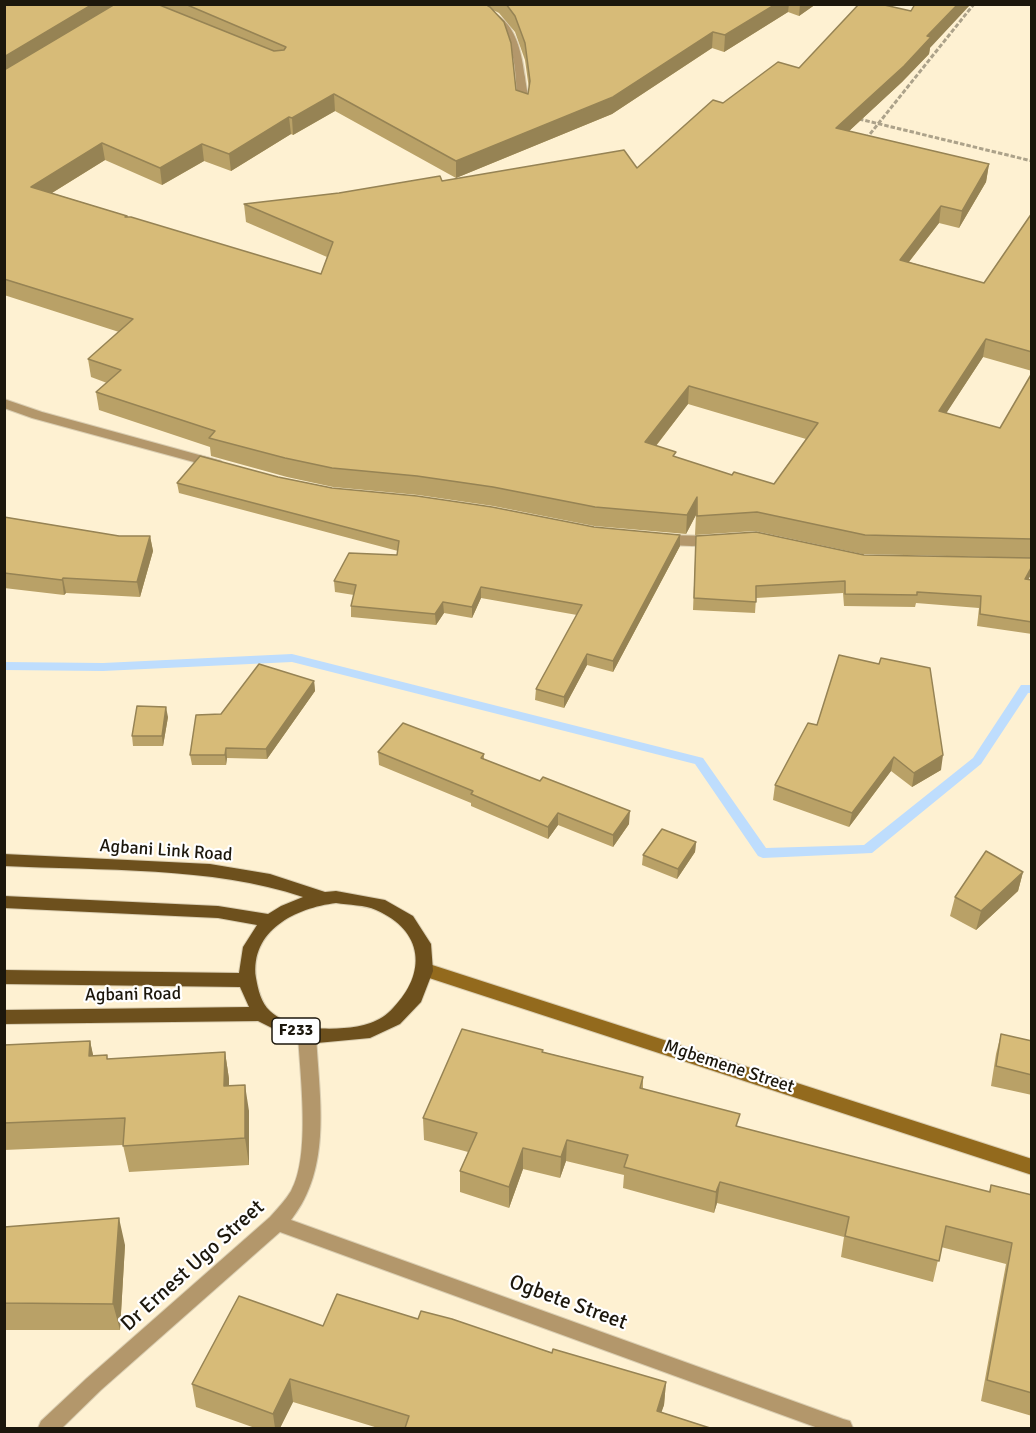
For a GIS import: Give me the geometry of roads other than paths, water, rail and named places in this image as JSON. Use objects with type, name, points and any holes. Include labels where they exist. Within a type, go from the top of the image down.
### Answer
[{"type":"main road","name":"Agbani Link Road","points":[[4,860],[210,870],[270,880],[323,898]]},
{"type":"main road","name":"F233","points":[[323,898],[363,899],[398,913],[415,928],[421,938],[425,948],[426,970],[416,996],[406,1009],[378,1028],[342,1036],[324,1037],[291,1029],[262,1014],[246,980],[250,949],[261,931],[271,921],[290,909],[323,898]]},
{"type":"main road","points":[[4,902],[218,912],[271,921]]},
{"type":"main road","name":"Mgbemene Street","points":[[426,970],[1032,1167]]},
{"type":"main road","name":"Agbani Road","points":[[4,977],[246,980]]},
{"type":"main road","name":"Agbani Road","points":[[4,1017],[262,1014]]},
{"type":"street","points":[[457,4],[494,19],[511,35],[523,107]]},
{"type":"street","points":[[4,403],[37,415],[228,468]]},
{"type":"street","points":[[649,538],[694,541],[728,539]]},
{"type":"street","name":"Dr Ernest Ugo Street","points":[[48,1428],[94,1384],[277,1223],[299,1194],[307,1174],[310,1146],[307,1034]]},
{"type":"street","name":"Ogbete Street","points":[[277,1223],[843,1428]]},
{"type":"waterway","points":[[4,666],[103,667],[292,658],[699,761],[763,853],[867,850],[977,761],[1025,688],[1032,689]]}]
